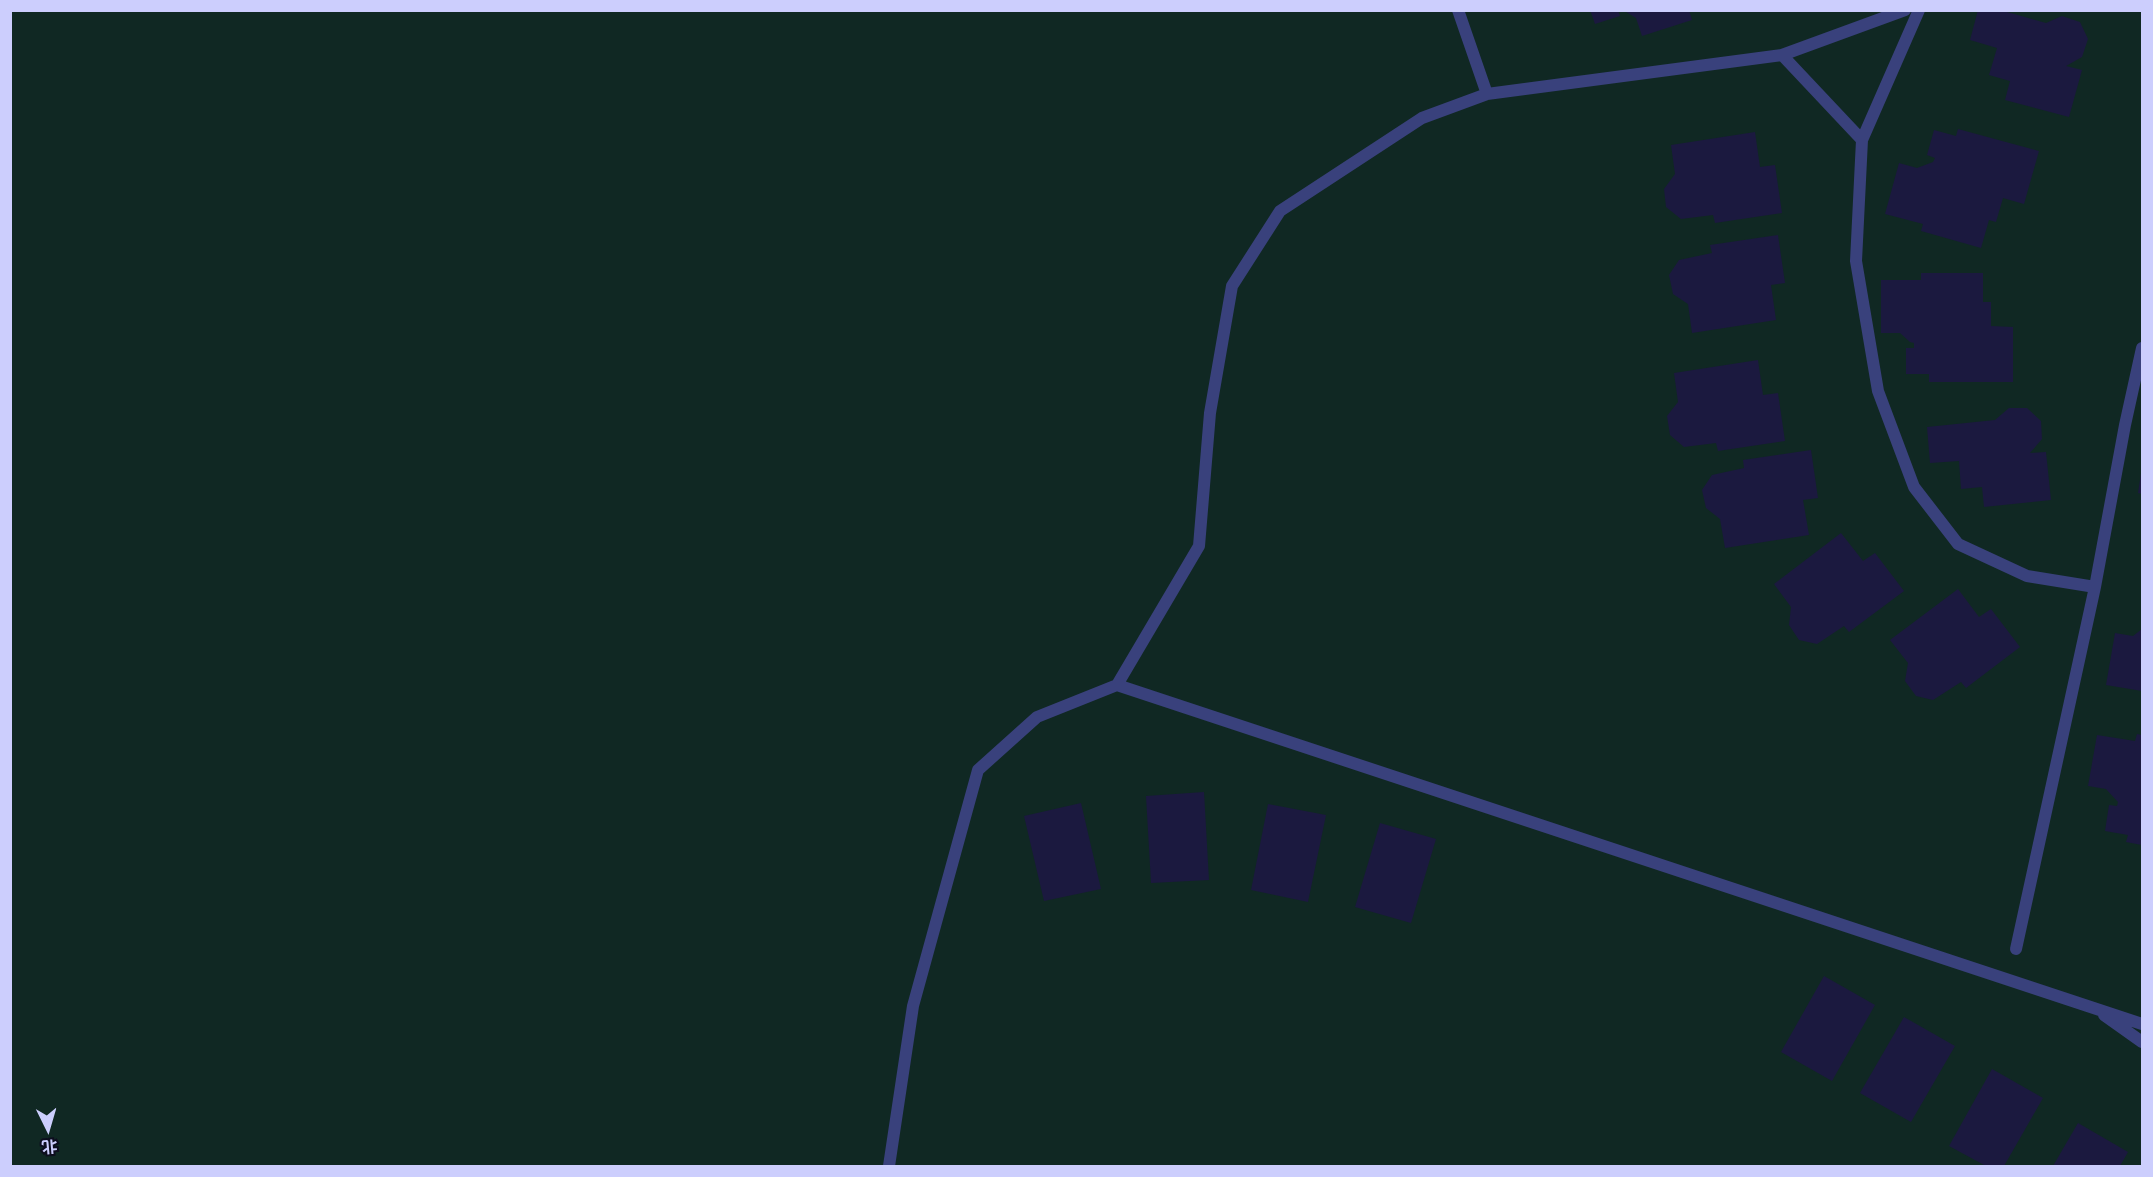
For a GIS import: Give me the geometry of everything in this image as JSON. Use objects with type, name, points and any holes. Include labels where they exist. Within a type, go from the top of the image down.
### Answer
[{"type":"street","points":[[1458,10],[1486,94]]},
{"type":"street","points":[[889,1167],[913,1006],[978,770],[1037,717],[1118,685],[1199,546],[1210,412],[1232,286],[1280,211],[1422,118],[1486,94],[1782,55],[1905,10]]},
{"type":"street","points":[[1919,10],[1862,140],[1856,261],[1878,391],[1914,487],[1958,544],[2027,576],[2095,587]]},
{"type":"street","points":[[1782,55],[1862,140]]},
{"type":"street","points":[[2016,949],[2095,587],[2125,425],[2142,348]]},
{"type":"street","points":[[1118,685],[2142,1024]]},
{"type":"street","points":[[2093,1007],[2142,1042]]},
{"type":"green space","points":[[11,11],[2142,11],[2142,1166],[11,1166]]},
{"type":"building","points":[[1590,10],[1618,10],[1620,16],[1595,24]]},
{"type":"building","points":[[1623,10],[1689,10],[1692,20],[1642,36],[1636,18]]},
{"type":"building","points":[[1978,10],[2000,10],[2046,23],[2062,16],[2080,22],[2088,39],[2082,57],[2066,66],[2082,70],[2069,117],[2005,100],[2010,81],[1989,75],[1997,48],[1970,40]]},
{"type":"building","points":[[1958,129],[2039,151],[2024,204],[2003,198],[1996,222],[1989,220],[1981,248],[1921,231],[1923,224],[1885,214],[1899,163],[1917,168],[1933,162],[1935,158],[1927,155],[1934,130],[1956,136]]},
{"type":"building","points":[[1755,132],[1760,167],[1775,165],[1782,213],[1715,223],[1713,215],[1681,219],[1666,207],[1664,189],[1675,174],[1671,145]]},
{"type":"building","points":[[1778,235],[1785,283],[1771,285],[1776,320],[1692,333],[1688,304],[1673,294],[1669,275],[1679,260],[1712,253],[1710,245]]},
{"type":"building","points":[[1921,273],[1983,273],[1983,302],[1991,302],[1991,326],[2013,327],[2013,382],[1929,382],[1929,374],[1906,374],[1906,348],[1914,348],[1914,343],[1900,333],[1881,333],[1881,280],[1921,280]]},
{"type":"building","points":[[1758,360],[1763,395],[1778,393],[1785,441],[1718,451],[1716,443],[1684,447],[1670,435],[1667,416],[1678,402],[1674,373]]},
{"type":"building","points":[[2009,408],[2027,408],[2041,421],[2042,439],[2030,453],[2046,452],[2051,500],[1984,507],[1982,487],[1961,489],[1959,461],[1930,463],[1927,427],[1995,420]]},
{"type":"building","points":[[1811,450],[1818,498],[1803,500],[1809,535],[1725,548],[1720,519],[1706,508],[1702,490],[1712,475],[1744,468],[1743,460]]},
{"type":"building","points":[[2142,473],[2142,494],[2138,493]]},
{"type":"building","points":[[1841,533],[1863,561],[1875,553],[1904,591],[1849,632],[1844,626],[1817,644],[1799,640],[1789,625],[1791,607],[1774,584]]},
{"type":"building","points":[[1958,589],[1979,617],[1991,609],[2020,647],[1966,688],[1961,682],[1933,700],[1916,696],[1905,681],[1908,663],[1890,640]]},
{"type":"building","points":[[2142,629],[2142,691],[2106,685],[2115,633],[2133,636]]},
{"type":"building","points":[[2137,734],[2142,735],[2142,845],[2126,842],[2128,835],[2105,831],[2109,805],[2117,806],[2118,802],[2106,789],[2088,786],[2097,735],[2135,741]]},
{"type":"building","points":[[1204,792],[1209,880],[1151,883],[1146,796]]},
{"type":"building","points":[[1081,803],[1101,889],[1044,901],[1024,816]]},
{"type":"building","points":[[1268,804],[1326,815],[1308,902],[1251,890]]},
{"type":"building","points":[[1380,823],[1436,839],[1411,923],[1355,907]]},
{"type":"building","points":[[1824,976],[1875,1005],[1832,1081],[1781,1052]]},
{"type":"building","points":[[1904,1017],[1955,1046],[1911,1122],[1860,1093]]},
{"type":"building","points":[[1992,1069],[2043,1098],[2004,1166],[1986,1166],[1949,1146]]},
{"type":"building","points":[[2078,1123],[2128,1152],[2120,1166],[2053,1166]]}]
